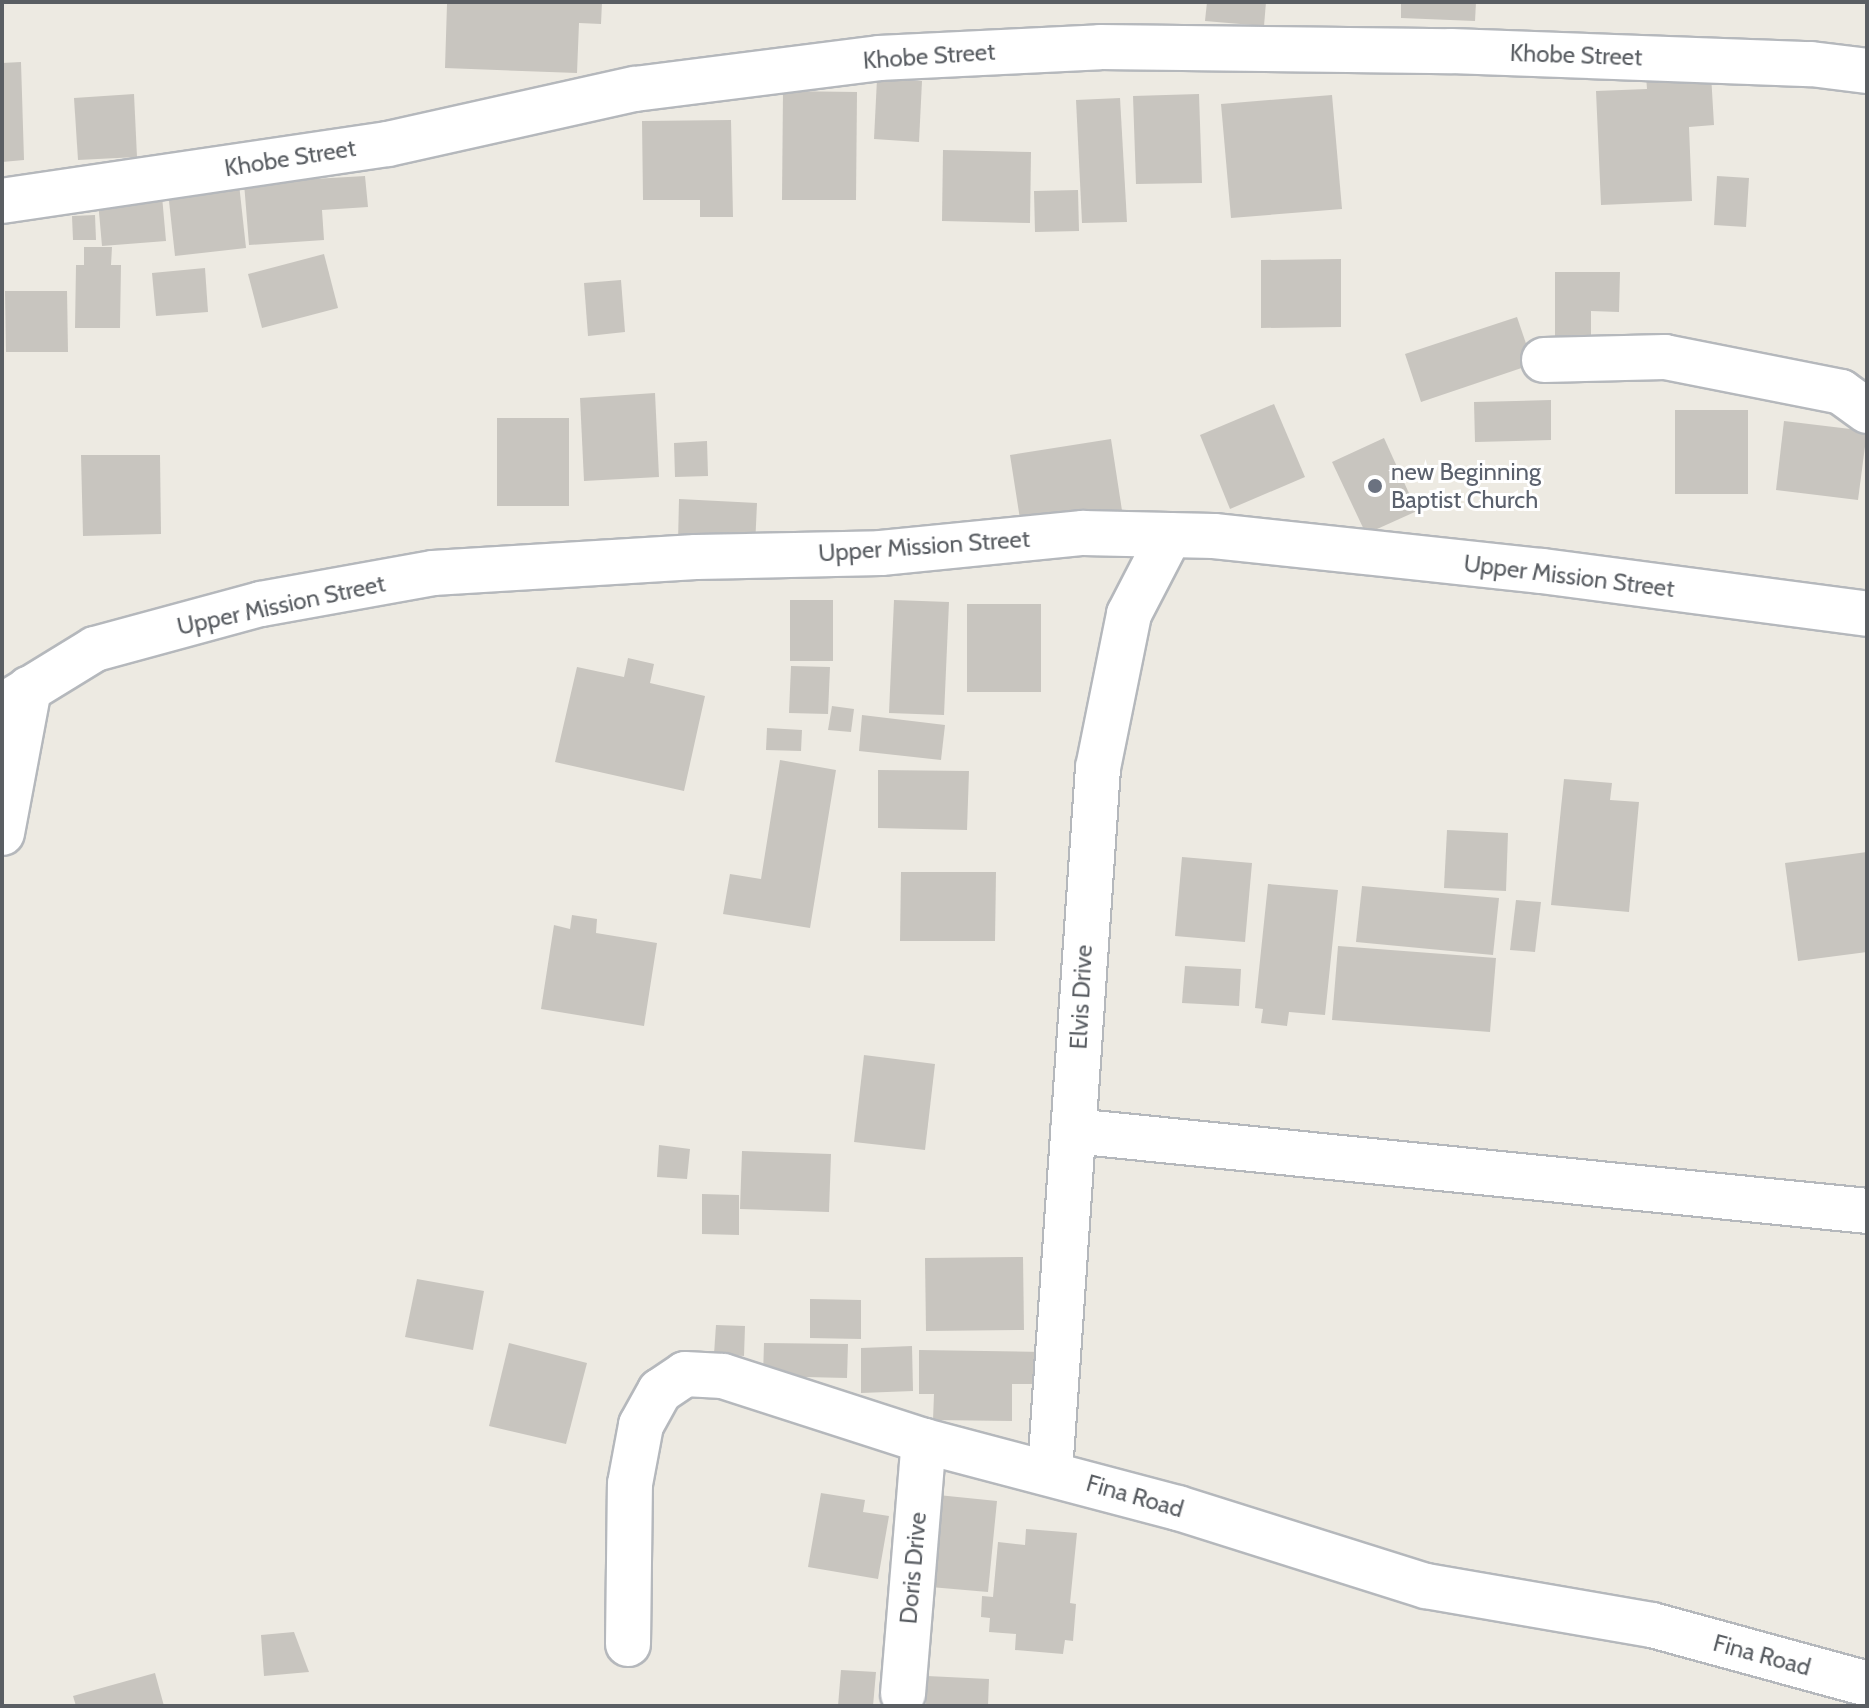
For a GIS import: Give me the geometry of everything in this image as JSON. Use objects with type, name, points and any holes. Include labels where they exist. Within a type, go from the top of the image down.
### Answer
[{"type":"street","name":"Khobe Street","points":[[2,201],[388,144],[635,89],[879,58],[1100,47],[1451,51],[1811,64],[1867,71]]},
{"type":"street","points":[[1544,360],[1665,357],[1841,392],[1867,411]]},
{"type":"street","name":"Upper Mission Street","points":[[15,698],[95,649],[261,604],[433,573],[696,557],[881,553],[1083,533],[1170,535],[1526,569],[1867,614]]},
{"type":"street","name":"Elvis Drive","points":[[1050,1472],[1098,768],[1129,614],[1170,535]]},
{"type":"street","points":[[2,833],[15,698]]},
{"type":"street","points":[[1073,1131],[1867,1211]]},
{"type":"street","name":"Fina Road","points":[[628,1644],[633,1464],[641,1425],[660,1391],[685,1374],[723,1376],[924,1441],[1050,1472],[1426,1586],[1652,1625],[1867,1684]]},
{"type":"street","name":"Doris Drive","points":[[903,1694],[924,1441]]},
{"type":"building","points":[[602,2],[601,24],[579,23],[577,73],[445,68],[447,4]]},
{"type":"building","points":[[1207,2],[1266,2],[1264,26],[1205,21]]},
{"type":"building","points":[[1401,2],[1476,2],[1475,21],[1401,18]]},
{"type":"building","points":[[21,62],[24,160],[2,162],[2,63]]},
{"type":"building","points":[[1711,74],[1714,125],[1689,127],[1692,201],[1601,205],[1596,91],[1647,89],[1646,76]]},
{"type":"building","points":[[877,79],[922,81],[919,142],[874,139]]},
{"type":"building","points":[[783,91],[857,92],[856,200],[782,200]]},
{"type":"building","points":[[134,94],[137,157],[78,160],[74,98]]},
{"type":"building","points":[[1199,94],[1202,183],[1136,184],[1133,96]]},
{"type":"building","points":[[1332,95],[1342,209],[1231,218],[1221,104]]},
{"type":"building","points":[[1120,98],[1127,222],[1082,223],[1076,100]]},
{"type":"building","points":[[731,120],[733,217],[700,217],[700,200],[643,200],[642,121]]},
{"type":"building","points":[[943,150],[1031,152],[1030,223],[942,221]]},
{"type":"building","points":[[365,176],[368,207],[322,210],[324,240],[249,245],[244,183]]},
{"type":"building","points":[[1717,176],[1749,178],[1746,227],[1714,225]]},
{"type":"building","points":[[239,184],[246,248],[175,256],[168,192]]},
{"type":"building","points":[[1078,190],[1079,231],[1035,232],[1034,191]]},
{"type":"building","points":[[162,196],[166,241],[102,246],[98,201]]},
{"type":"building","points":[[95,215],[96,240],[73,240],[72,216]]},
{"type":"building","points":[[84,247],[112,247],[111,265],[121,265],[120,328],[75,328],[76,265],[84,265]]},
{"type":"building","points":[[324,254],[338,308],[262,328],[248,274]]},
{"type":"building","points":[[1341,259],[1341,327],[1261,328],[1261,260]]},
{"type":"building","points":[[205,268],[208,312],[156,316],[152,273]]},
{"type":"building","points":[[1555,272],[1620,272],[1619,312],[1591,311],[1591,347],[1555,347]]},
{"type":"building","points":[[621,280],[625,332],[588,336],[584,283]]},
{"type":"building","points":[[5,291],[67,291],[68,352],[6,352]]},
{"type":"building","points":[[1517,317],[1533,364],[1421,402],[1405,354]]},
{"type":"building","points":[[655,393],[659,477],[584,481],[580,398]]},
{"type":"building","points":[[1551,400],[1551,440],[1475,442],[1474,402]]},
{"type":"building","points":[[1274,404],[1305,477],[1230,509],[1200,435]]},
{"type":"building","points":[[1675,410],[1748,410],[1748,494],[1675,494]]},
{"type":"building","points":[[497,418],[569,418],[569,506],[497,506]]},
{"type":"building","points":[[1784,421],[1867,431],[1858,500],[1776,490]]},
{"type":"building","name":"new Beginning Baptist Church","points":[[1384,438],[1417,511],[1366,534],[1332,462]]},
{"type":"building","points":[[1111,439],[1123,517],[1022,532],[1010,455]]},
{"type":"building","points":[[707,441],[708,476],[675,477],[674,443]]},
{"type":"building","points":[[81,455],[160,455],[161,534],[83,536]]},
{"type":"building","points":[[679,499],[757,503],[755,547],[678,543]]},
{"type":"building","points":[[790,600],[833,600],[833,661],[790,661]]},
{"type":"building","points":[[894,600],[949,602],[944,715],[889,713]]},
{"type":"building","points":[[967,604],[1041,604],[1041,692],[967,692]]},
{"type":"building","points":[[628,658],[654,664],[650,683],[705,696],[684,791],[555,762],[577,667],[624,677]]},
{"type":"building","points":[[791,666],[830,667],[828,714],[789,713]]},
{"type":"building","points":[[832,706],[854,709],[851,732],[828,730]]},
{"type":"building","points":[[862,715],[945,725],[941,760],[859,751]]},
{"type":"building","points":[[767,728],[802,730],[801,751],[766,750]]},
{"type":"building","points":[[780,760],[836,770],[810,928],[723,914],[730,874],[761,879]]},
{"type":"building","points":[[878,770],[969,771],[967,830],[878,828]]},
{"type":"building","points":[[1564,779],[1612,783],[1610,800],[1639,802],[1629,912],[1551,905]]},
{"type":"building","points":[[1447,830],[1508,833],[1506,891],[1444,888]]},
{"type":"building","points":[[1867,852],[1867,952],[1798,961],[1785,863]]},
{"type":"building","points":[[1182,857],[1252,863],[1245,942],[1175,936]]},
{"type":"building","points":[[901,872],[996,872],[995,941],[900,941]]},
{"type":"building","points":[[1268,884],[1338,890],[1325,1015],[1289,1012],[1287,1026],[1261,1023],[1263,1009],[1255,1008]]},
{"type":"building","points":[[1362,886],[1499,898],[1493,955],[1356,942]]},
{"type":"building","points":[[1516,900],[1541,902],[1535,952],[1510,950]]},
{"type":"building","points":[[572,915],[597,919],[596,933],[657,943],[644,1026],[541,1009],[554,925],[570,929]]},
{"type":"building","points":[[1338,946],[1496,958],[1490,1032],[1332,1020]]},
{"type":"building","points":[[1185,966],[1241,969],[1239,1006],[1182,1003]]},
{"type":"building","points":[[864,1055],[935,1064],[925,1150],[854,1142]]},
{"type":"building","points":[[659,1145],[690,1149],[687,1179],[657,1177]]},
{"type":"building","points":[[742,1151],[831,1154],[829,1212],[740,1209]]},
{"type":"building","points":[[702,1194],[739,1195],[739,1235],[702,1234]]},
{"type":"building","points":[[1023,1257],[1024,1330],[926,1331],[925,1258]]},
{"type":"building","points":[[417,1279],[484,1291],[473,1350],[405,1337]]},
{"type":"building","points":[[810,1299],[861,1300],[861,1339],[810,1338]]},
{"type":"building","points":[[716,1325],[745,1326],[744,1356],[714,1354]]},
{"type":"building","points":[[509,1343],[587,1363],[566,1444],[489,1426]]},
{"type":"building","points":[[764,1343],[848,1344],[847,1378],[763,1376]]},
{"type":"building","points":[[912,1346],[913,1391],[861,1393],[861,1348]]},
{"type":"building","points":[[919,1350],[1043,1352],[1043,1384],[1012,1384],[1012,1421],[933,1420],[934,1394],[919,1394]]},
{"type":"building","points":[[821,1493],[865,1500],[863,1512],[889,1516],[878,1579],[808,1567]]},
{"type":"building","points":[[928,1494],[997,1501],[988,1592],[919,1586]]},
{"type":"building","points":[[1026,1529],[1077,1533],[1070,1603],[1076,1604],[1073,1641],[1065,1640],[1063,1654],[1015,1650],[1016,1634],[989,1632],[990,1618],[981,1617],[982,1596],[993,1597],[998,1542],[1025,1545]]},
{"type":"building","points":[[294,1632],[309,1672],[264,1676],[261,1635]]},
{"type":"building","points":[[841,1670],[876,1672],[873,1706],[838,1706]]},
{"type":"building","points":[[155,1673],[164,1706],[76,1706],[73,1696]]},
{"type":"building","points":[[927,1676],[989,1679],[988,1706],[926,1706]]},
{"type":"place","name":"new Beginning Baptist Church","points":[[1375,486]]}]
